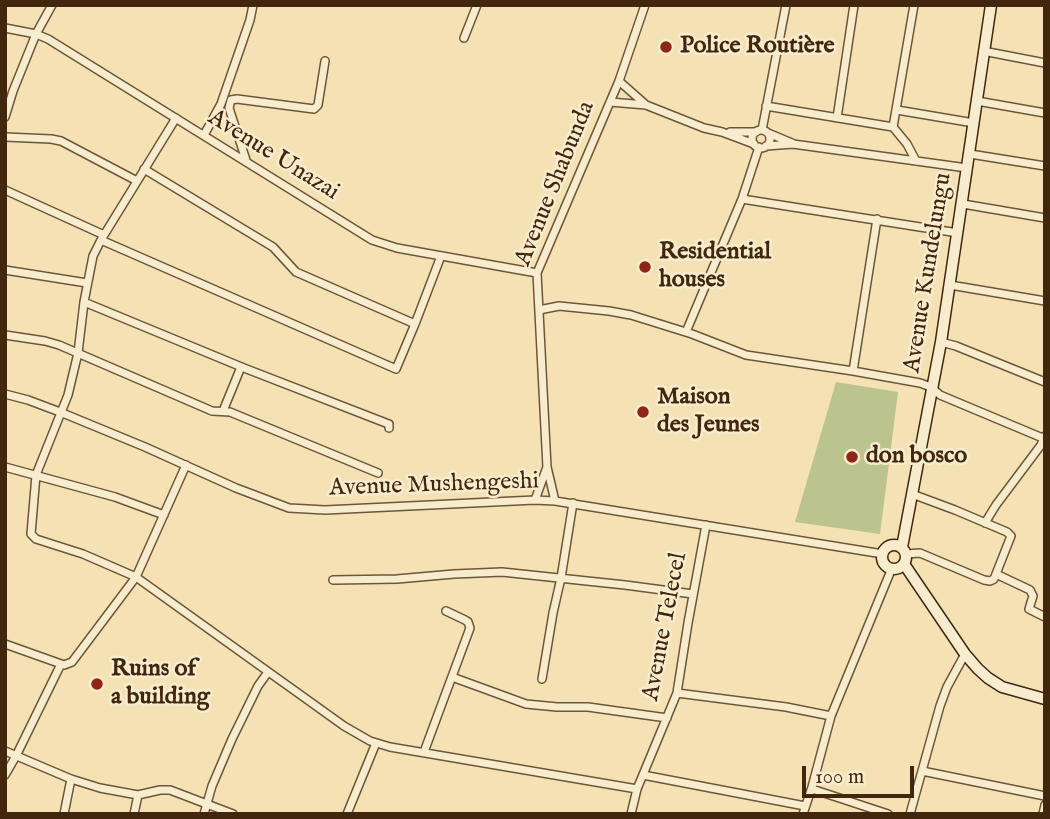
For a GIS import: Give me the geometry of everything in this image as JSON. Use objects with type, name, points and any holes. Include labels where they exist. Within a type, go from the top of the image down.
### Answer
[{"type":"street","points":[[5,117],[9,91],[52,5]]},
{"type":"street","points":[[204,135],[221,104],[253,5]]},
{"type":"street","points":[[464,38],[477,5]]},
{"type":"street","name":"Avenue Shabunda","points":[[547,467],[537,273],[619,81],[645,5]]},
{"type":"street","points":[[762,132],[786,5]]},
{"type":"street","points":[[837,118],[854,5]]},
{"type":"street","points":[[893,127],[914,6],[905,5]]},
{"type":"street","name":"Avenue Kundelungu","points":[[904,555],[912,494],[941,342],[991,5]]},
{"type":"street","name":"Avenue Unazai","points":[[5,28],[48,39],[372,240],[389,246],[537,273]]},
{"type":"street","points":[[983,51],[1045,63]]},
{"type":"street","points":[[246,160],[229,108],[230,101],[237,99],[314,109],[317,107],[325,61]]},
{"type":"street","points":[[619,81],[646,105]]},
{"type":"street","points":[[977,101],[1045,113]]},
{"type":"street","points":[[610,103],[646,105],[760,146],[793,144],[967,168]]},
{"type":"street","points":[[766,106],[893,127],[916,161]]},
{"type":"street","points":[[897,110],[974,123]]},
{"type":"street","points":[[176,118],[93,257],[83,302],[78,353],[68,395],[36,475],[30,530],[33,537],[83,554],[136,577],[359,736],[376,743],[637,789]]},
{"type":"street","points":[[722,132],[762,132],[793,144]]},
{"type":"street","points":[[686,331],[742,199],[760,146],[770,140],[762,132]]},
{"type":"street","points":[[760,146],[753,137],[762,132]]},
{"type":"street","points":[[5,137],[61,141],[137,181]]},
{"type":"street","points":[[970,154],[1045,166]]},
{"type":"street","points":[[144,169],[273,247],[296,272],[415,324]]},
{"type":"street","points":[[5,190],[396,369],[441,256]]},
{"type":"street","points":[[742,199],[958,233]]},
{"type":"street","points":[[962,204],[1045,218]]},
{"type":"street","points":[[853,371],[877,219]]},
{"type":"street","points":[[5,270],[87,283]]},
{"type":"street","points":[[950,285],[1045,301]]},
{"type":"street","points":[[83,302],[386,423],[389,428]]},
{"type":"street","points":[[539,310],[559,306],[631,315],[686,331],[746,355],[920,383],[931,387],[940,395],[1045,438],[985,523]]},
{"type":"street","points":[[5,335],[45,341],[78,353],[212,411],[230,412],[378,473]]},
{"type":"street","points":[[941,342],[1045,382]]},
{"type":"street","points":[[223,411],[242,367]]},
{"type":"street","name":"Avenue Mushengeshi","points":[[5,394],[60,412],[289,508],[337,509],[555,501],[883,554]]},
{"type":"street","points":[[5,644],[61,664],[72,662],[136,577],[186,465]]},
{"type":"street","points":[[5,467],[115,497],[164,515]]},
{"type":"street","points":[[534,500],[547,467]]},
{"type":"street","points":[[547,467],[555,501]]},
{"type":"street","points":[[904,555],[920,553],[984,580],[992,580],[1011,536],[1007,532],[912,494]]},
{"type":"street","points":[[542,680],[573,503]]},
{"type":"street","name":"Avenue Telecel","points":[[631,814],[637,789],[677,693],[706,525]]},
{"type":"street","points":[[904,555],[899,568],[892,568],[884,563],[883,554],[888,546],[897,545],[904,555],[965,654],[978,669],[993,682],[1045,699]]},
{"type":"street","points":[[643,775],[804,810],[831,716],[892,568]]},
{"type":"street","points":[[333,580],[502,572],[693,594]]},
{"type":"street","points":[[996,574],[1030,590],[1032,596],[1029,609],[1045,617]]},
{"type":"street","points":[[424,752],[470,628],[468,622],[446,611]]},
{"type":"street","points":[[909,814],[940,706],[965,654]]},
{"type":"street","points":[[5,775],[61,664]]},
{"type":"street","points":[[204,814],[212,786],[232,739],[258,686],[268,672]]},
{"type":"street","points":[[452,677],[526,704],[588,707],[667,718]]},
{"type":"street","points":[[677,693],[831,716]]},
{"type":"street","points":[[347,814],[376,743]]},
{"type":"street","points":[[5,751],[71,779],[100,788],[138,795],[170,790],[233,814]]},
{"type":"street","points":[[922,771],[1045,796]]},
{"type":"street","points":[[64,814],[71,779]]},
{"type":"street","points":[[812,789],[888,814]]},
{"type":"street","points":[[134,814],[138,795]]},
{"type":"street","points":[[1043,814],[1045,805]]},
{"type":"green space","name":"don bosco","points":[[836,382],[898,392],[880,534],[795,522]]},
{"type":"place","name":"Police Routière","points":[[666,47]]},
{"type":"place","name":"Residential houses","points":[[645,267]]},
{"type":"place","name":"Maison des Jeunes","points":[[643,412]]},
{"type":"place","name":"don bosco","points":[[852,457]]},
{"type":"place","name":"Ruins of a building","points":[[97,684]]}]
